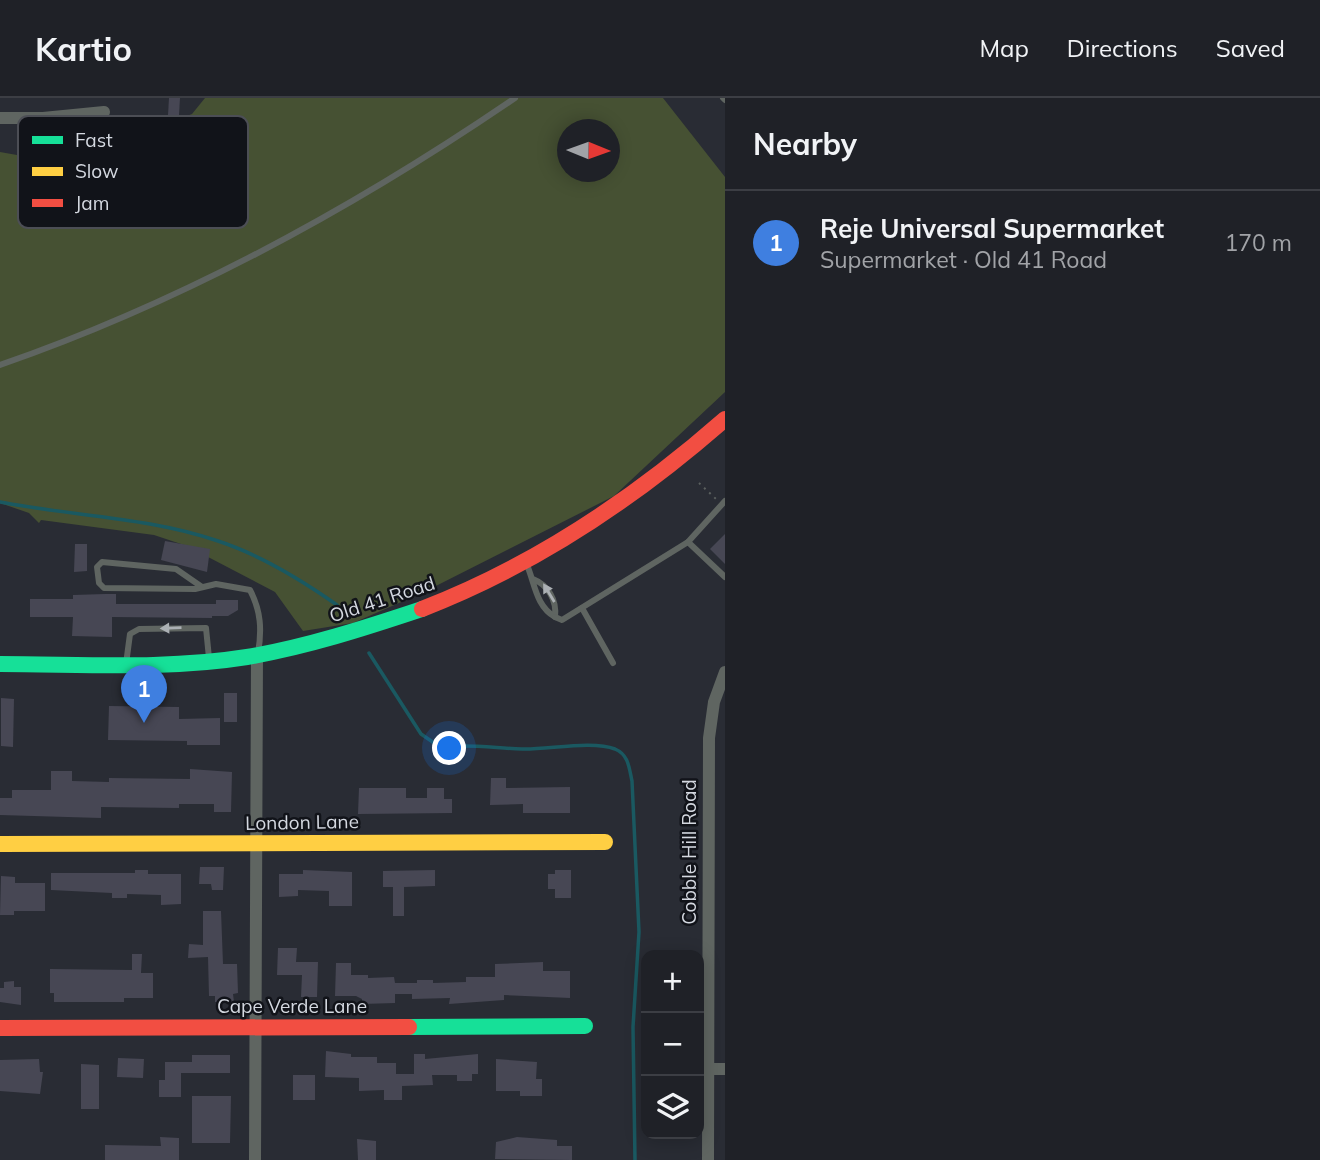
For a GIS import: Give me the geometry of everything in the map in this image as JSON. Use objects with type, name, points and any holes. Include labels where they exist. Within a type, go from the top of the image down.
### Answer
[{"type":"street","points":[[63,116],[104,112]]},
{"type":"street","points":[[0,118],[18,118]]},
{"type":"street","name":"Old 41 Road","points":[[0,664],[126,664],[209,660],[257,654],[343,635],[418,612],[526,561],[633,496],[725,419]]},
{"type":"street","points":[[256,1160],[257,654]]},
{"type":"street","name":"Cobble Hill Road","points":[[708,1160],[709,738],[714,702],[725,672]]},
{"type":"street","name":"London Lane","points":[[0,844],[605,842]]},
{"type":"street","name":"Cape Verde Lane","points":[[0,1028],[585,1026]]},
{"type":"street","points":[[708,1069],[725,1069]]},
{"type":"lane","points":[[0,365],[100,327],[240,264],[332,215],[515,98]]},
{"type":"lane","points":[[526,561],[540,602],[547,612],[562,620],[688,542],[723,503]]},
{"type":"lane","points":[[688,542],[725,577]]},
{"type":"lane","points":[[202,587],[176,569],[102,562],[97,567],[99,583],[104,588],[202,587],[216,584],[250,590],[256,602],[262,631],[257,654]]},
{"type":"lane","points":[[533,579],[544,583],[556,605],[555,617]]},
{"type":"lane","points":[[582,608],[613,663]]},
{"type":"lane","points":[[126,664],[130,634],[139,629],[206,628],[209,660]]},
{"type":"path","points":[[699,483],[723,503]]},
{"type":"green space","points":[[205,98],[663,98],[725,177],[725,392],[614,496],[422,593],[353,623],[303,631],[275,592],[187,546],[154,535],[41,520],[39,523],[29,513],[0,503],[0,152],[18,155],[18,228],[248,228],[248,116],[187,116],[192,114]]},
{"type":"building","points":[[169,98],[180,98],[179,115],[168,115]]},
{"type":"building","points":[[725,534],[725,564],[710,549]]},
{"type":"building","points":[[165,541],[210,549],[207,572],[161,560]]},
{"type":"building","points":[[75,544],[87,544],[87,571],[74,572]]},
{"type":"building","points":[[116,594],[116,604],[216,604],[216,600],[238,600],[238,610],[228,616],[212,618],[112,617],[112,637],[72,636],[73,617],[30,617],[30,599],[73,599],[73,595]]},
{"type":"building","points":[[224,693],[237,693],[237,722],[224,722]]},
{"type":"building","points":[[1,698],[14,699],[13,747],[1,746]]},
{"type":"building","points":[[109,706],[179,707],[179,719],[220,718],[220,745],[187,745],[187,741],[108,740]]},
{"type":"building","points":[[190,769],[232,772],[231,812],[214,812],[214,804],[179,804],[179,808],[101,807],[101,818],[0,815],[0,798],[12,798],[12,790],[51,790],[51,771],[72,771],[72,781],[109,782],[109,778],[190,779]]},
{"type":"building","points":[[491,778],[506,778],[506,788],[570,787],[570,813],[523,813],[523,804],[490,805]]},
{"type":"building","points":[[359,788],[406,788],[406,798],[427,798],[427,788],[444,788],[444,799],[452,799],[452,813],[358,814]]},
{"type":"building","points":[[200,867],[224,867],[223,890],[212,890],[211,884],[199,884]]},
{"type":"building","points":[[135,870],[148,870],[148,874],[181,874],[181,904],[161,905],[161,895],[127,894],[127,898],[112,898],[112,893],[51,890],[51,873],[135,873]]},
{"type":"building","points":[[303,870],[352,872],[352,906],[329,906],[329,891],[298,890],[298,896],[279,897],[279,874],[303,874]]},
{"type":"building","points":[[435,870],[435,886],[404,887],[404,916],[393,916],[393,887],[383,887],[383,871]]},
{"type":"building","points":[[555,870],[571,870],[571,898],[555,898],[555,889],[548,889],[548,874],[555,874]]},
{"type":"building","points":[[1,876],[15,877],[15,883],[45,883],[45,911],[14,911],[14,915],[0,915]]},
{"type":"building","points":[[203,911],[221,911],[223,964],[237,964],[238,993],[233,994],[234,1002],[215,1002],[215,996],[209,996],[208,957],[188,958],[189,944],[203,945]]},
{"type":"building","points":[[278,948],[297,948],[296,962],[318,962],[317,997],[301,997],[302,975],[277,975]]},
{"type":"building","points":[[132,954],[142,954],[141,973],[153,973],[153,998],[124,998],[124,1002],[54,1002],[54,993],[50,993],[50,969],[132,970]]},
{"type":"building","points":[[543,962],[543,971],[570,971],[570,998],[504,995],[504,1000],[449,1004],[450,998],[412,999],[412,994],[395,994],[395,1003],[362,1004],[362,999],[356,996],[335,996],[336,963],[351,963],[351,975],[368,975],[368,978],[394,977],[395,983],[433,980],[433,983],[466,982],[466,977],[495,977],[495,964]]},
{"type":"building","points":[[14,981],[14,987],[21,987],[21,1005],[0,1002],[0,988],[4,988],[4,982]]},
{"type":"building","points":[[326,1051],[351,1054],[351,1057],[377,1057],[377,1063],[396,1063],[396,1074],[414,1074],[414,1054],[425,1054],[425,1059],[478,1054],[478,1074],[472,1074],[472,1081],[457,1081],[457,1075],[432,1075],[433,1085],[402,1086],[402,1100],[384,1100],[384,1090],[359,1091],[359,1078],[325,1077]]},
{"type":"building","points":[[192,1055],[230,1055],[230,1073],[181,1073],[181,1097],[159,1097],[159,1080],[165,1080],[165,1062],[192,1062]]},
{"type":"building","points":[[118,1058],[144,1059],[143,1078],[117,1077]]},
{"type":"building","points":[[39,1059],[40,1072],[43,1072],[40,1094],[0,1091],[0,1060]]},
{"type":"building","points":[[496,1059],[537,1062],[536,1079],[542,1079],[542,1096],[520,1096],[520,1091],[496,1091]]},
{"type":"building","points":[[81,1064],[99,1065],[99,1109],[81,1109]]},
{"type":"building","points":[[293,1075],[315,1075],[315,1100],[293,1100]]},
{"type":"building","points":[[192,1096],[231,1096],[230,1143],[192,1143]]},
{"type":"building","points":[[160,1137],[179,1138],[179,1160],[105,1160],[105,1145],[161,1146]]},
{"type":"building","points":[[517,1137],[557,1140],[557,1146],[572,1146],[572,1160],[495,1159],[496,1142]]},
{"type":"building","points":[[357,1139],[376,1141],[376,1160],[358,1160]]},
{"type":"waterway","points":[[0,502],[192,533],[250,553],[280,568],[337,605]]},
{"type":"waterway","points":[[369,653],[421,734],[440,747],[532,749],[594,745],[615,749],[626,758],[632,781],[639,932],[633,1027],[635,1160]]},
{"type":"traffic: fast","points":[[0,664],[186,664],[247,657],[357,630],[422,609]]},
{"type":"traffic: fast","points":[[409,1027],[585,1026]]},
{"type":"traffic: slow","points":[[0,844],[605,842]]},
{"type":"traffic: jam","points":[[422,609],[505,572],[582,528],[655,476],[725,419]]},
{"type":"traffic: jam","points":[[0,1028],[409,1027]]},
{"type":"place","name":"Reje Universal Supermarket","points":[[144,723]]}]
